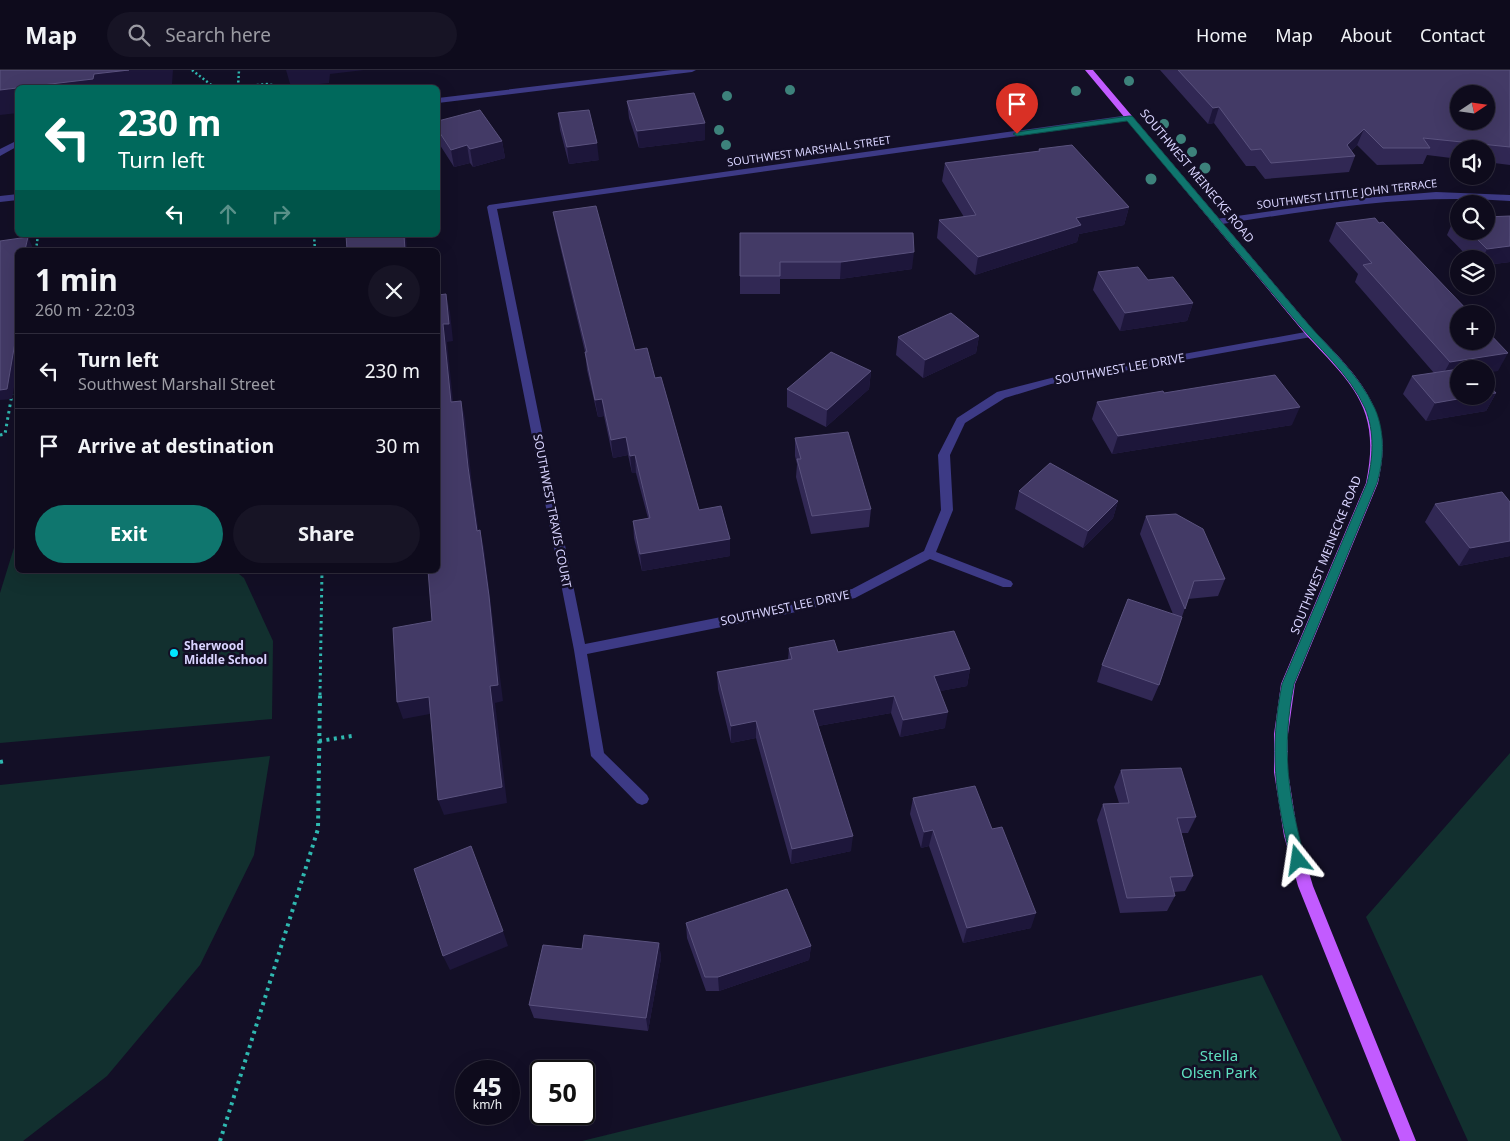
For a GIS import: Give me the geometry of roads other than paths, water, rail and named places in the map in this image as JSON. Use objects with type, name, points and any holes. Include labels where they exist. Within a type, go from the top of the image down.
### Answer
[{"type":"main road","name":"SOUTHWEST MEINECKE ROAD","points":[[1089,70],[1311,334],[1346,370],[1365,398],[1375,423],[1378,443],[1376,468],[1372,483],[1288,684],[1283,709],[1280,754],[1282,786],[1287,817],[1310,899],[1408,1141]]},
{"type":"street","points":[[440,101],[692,70]]},
{"type":"street","name":"SOUTHWEST MARSHALL STREET","points":[[492,207],[1129,118]]},
{"type":"street","points":[[0,152],[15,144]]},
{"type":"street","name":"SOUTHWEST LITTLE JOHN TERRACE","points":[[1216,222],[1411,196],[1472,194],[1510,198]]},
{"type":"street","points":[[0,199],[15,197]]},
{"type":"street","name":"SOUTHWEST TRAVIS COURT","points":[[492,207],[580,650],[598,756],[642,799]]},
{"type":"street","name":"SOUTHWEST LEE DRIVE","points":[[580,650],[787,609],[855,593],[929,554],[947,510],[944,455],[961,421],[1001,395],[1052,381],[1311,334]]},
{"type":"street","points":[[929,554],[1007,584]]},
{"type":"place","name":"Sherwood Middle School","points":[[174,653]]},
{"type":"park label","name":"Stella Olsen Park","points":[[1219,1064]]}]
